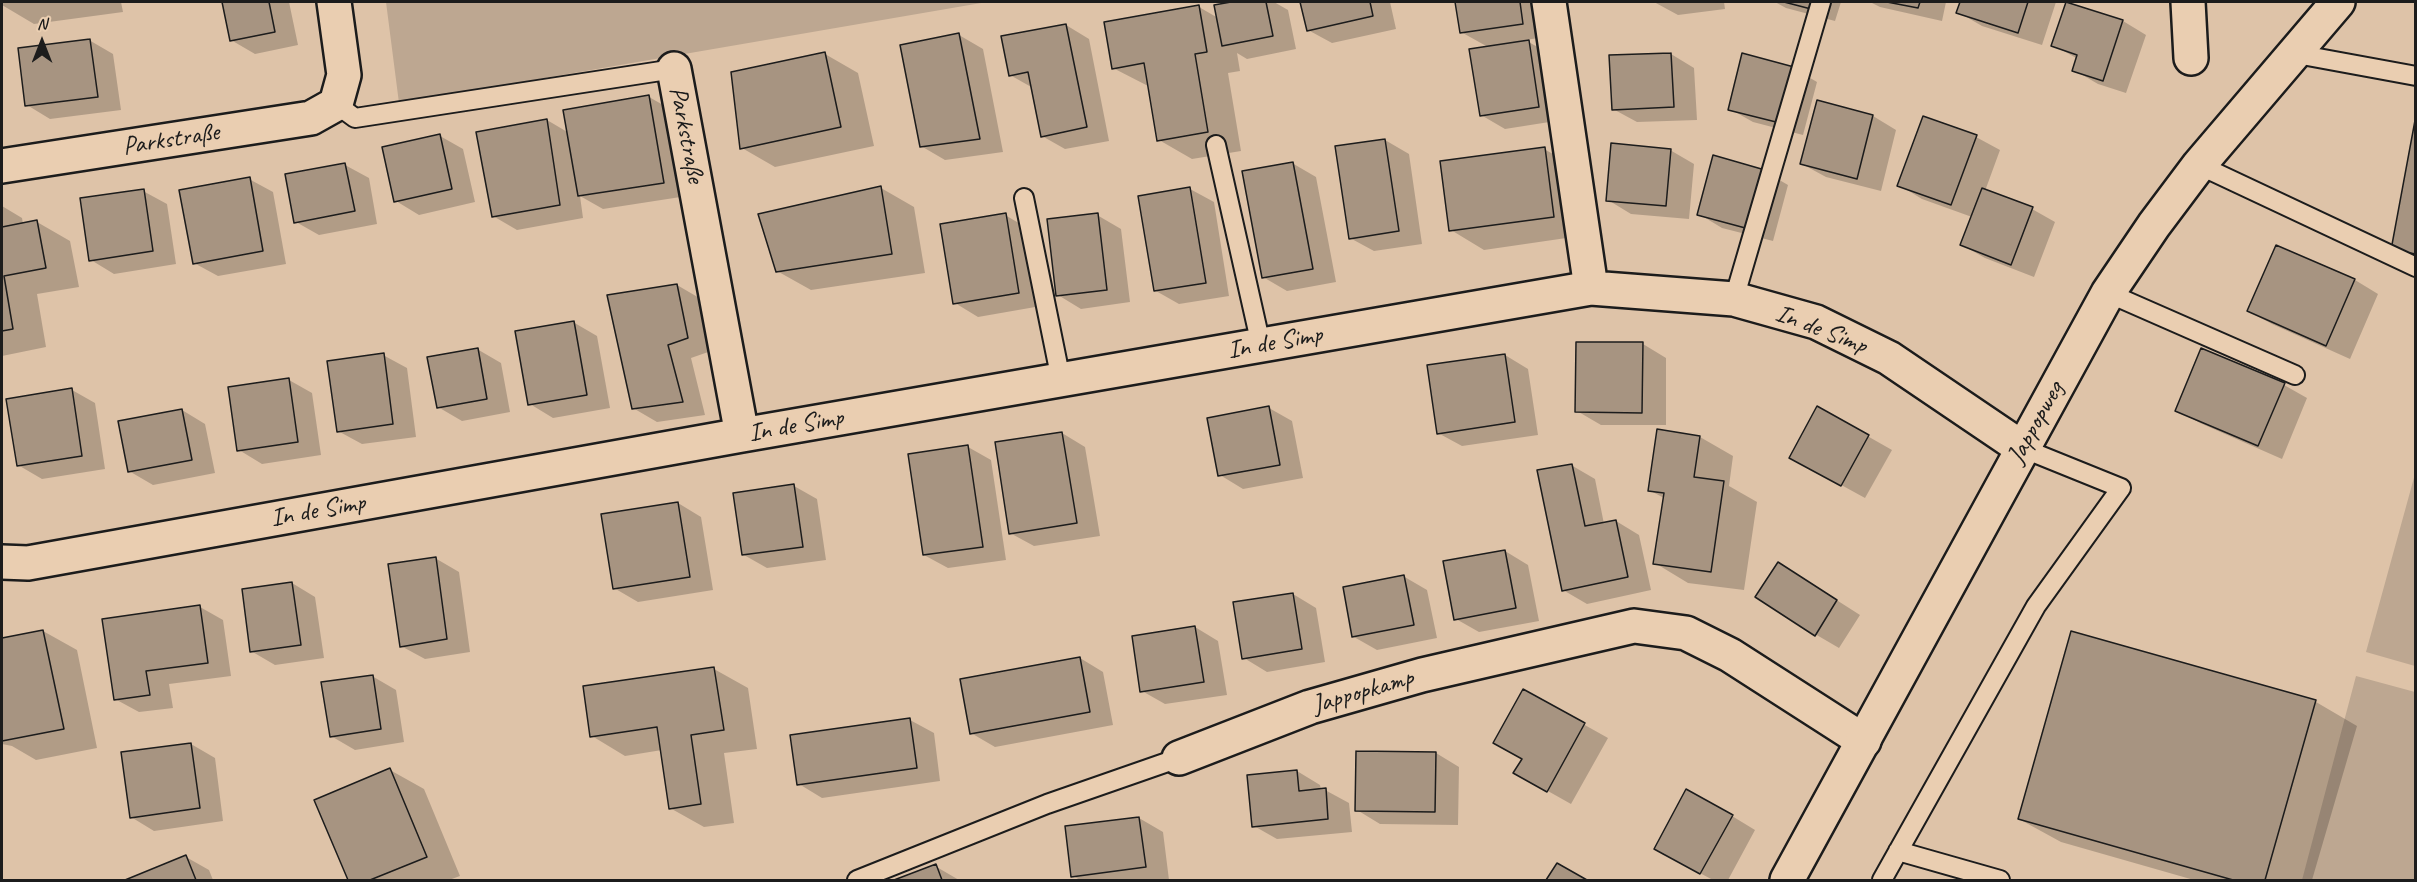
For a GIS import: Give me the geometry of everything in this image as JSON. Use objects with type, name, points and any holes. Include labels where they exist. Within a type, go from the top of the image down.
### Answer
[{"type":"street","points":[[334,2],[344,75],[336,104]]},
{"type":"street","points":[[1550,2],[1591,288]]},
{"type":"street","points":[[2188,2],[2191,58]]},
{"type":"street","name":"Jappopweg","points":[[1787,880],[2108,294],[2154,225],[2199,165],[2291,53],[2338,2]]},
{"type":"street","name":"Parkstraße","points":[[674,69],[742,435]]},
{"type":"street","name":"Parkstraße","points":[[2,166],[311,118],[336,104]]},
{"type":"street","name":"In de Simp","points":[[2,562],[28,563],[742,435],[1591,288],[1734,299],[1816,322],[1889,358],[2022,448]]},
{"type":"street","name":"Jappopkamp","points":[[1179,758],[1321,704],[1422,675],[1635,626],[1686,633],[1730,655],[1864,741]]},
{"type":"lane","points":[[1734,299],[1821,2]]},
{"type":"lane","points":[[2291,53],[2415,76]]},
{"type":"lane","name":"Parkstraße","points":[[336,104],[355,118],[674,69]]},
{"type":"lane","points":[[1216,145],[1261,345]]},
{"type":"lane","points":[[2199,165],[2415,267]]},
{"type":"lane","points":[[1024,198],[1061,380]]},
{"type":"lane","points":[[2108,294],[2295,375]]},
{"type":"lane","points":[[1882,880],[2036,606],[2121,488],[2022,448]]},
{"type":"lane","name":"Jappopkamp","points":[[857,880],[1047,804],[1179,758]]},
{"type":"lane","points":[[1898,851],[2000,880]]},
{"type":"shaded area","points":[[386,2],[987,2],[399,103]]},
{"type":"shaded area","points":[[2415,474],[2415,666],[2366,652]]},
{"type":"shaded area","points":[[2356,676],[2415,692],[2415,880],[2302,880]]},
{"type":"building","points":[[222,2],[269,2],[275,32],[230,41]]},
{"type":"building","points":[[1231,2],[1266,2],[1273,36],[1222,46],[1214,5]]},
{"type":"building","points":[[1300,2],[1370,2],[1373,16],[1307,31]]},
{"type":"building","points":[[1455,2],[1520,2],[1523,24],[1460,33]]},
{"type":"building","points":[[1784,2],[1814,2],[1811,9]]},
{"type":"building","points":[[1887,2],[1920,2],[1918,8]]},
{"type":"building","points":[[1960,2],[2028,2],[2018,33],[1956,13]]},
{"type":"building","points":[[2066,2],[2123,20],[2103,81],[2072,71],[2077,55],[2051,46]]},
{"type":"building","points":[[1199,5],[1207,52],[1195,54],[1208,132],[1157,141],[1144,63],[1112,69],[1104,22]]},
{"type":"building","points":[[1066,24],[1087,127],[1041,137],[1028,72],[1009,76],[1001,36]]},
{"type":"building","points":[[959,33],[980,139],[920,147],[900,45]]},
{"type":"building","points":[[90,39],[98,97],[25,106],[18,48]]},
{"type":"building","points":[[1529,40],[1539,107],[1480,116],[1469,49]]},
{"type":"building","points":[[825,52],[841,127],[740,149],[731,72]]},
{"type":"building","points":[[1671,53],[1674,107],[1612,110],[1609,55]]},
{"type":"building","points":[[1742,53],[1794,67],[1780,123],[1728,110]]},
{"type":"building","points":[[649,95],[664,183],[578,196],[563,110]]},
{"type":"building","points":[[1817,100],[1873,115],[1857,179],[1800,164]]},
{"type":"building","points":[[2416,115],[2416,254],[2391,250]]},
{"type":"building","points":[[1923,116],[1977,135],[1951,205],[1897,186]]},
{"type":"building","points":[[547,119],[560,205],[492,217],[476,132]]},
{"type":"building","points":[[440,134],[452,189],[394,202],[382,147]]},
{"type":"building","points":[[1385,139],[1399,231],[1349,239],[1335,146]]},
{"type":"building","points":[[1611,143],[1671,149],[1666,206],[1606,201]]},
{"type":"building","points":[[1545,147],[1554,217],[1449,231],[1440,161]]},
{"type":"building","points":[[1713,155],[1765,170],[1749,229],[1697,215]]},
{"type":"building","points":[[1293,162],[1313,269],[1262,278],[1242,171]]},
{"type":"building","points":[[345,163],[355,211],[294,223],[285,174]]},
{"type":"building","points":[[250,177],[263,251],[193,264],[179,190]]},
{"type":"building","points":[[881,186],[892,254],[776,272],[758,214]]},
{"type":"building","points":[[1190,187],[1206,283],[1154,291],[1138,196]]},
{"type":"building","points":[[1982,188],[2033,207],[2011,265],[1960,245]]},
{"type":"building","points":[[144,189],[153,251],[89,261],[80,198]]},
{"type":"building","points":[[1006,213],[1019,293],[953,304],[940,224]]},
{"type":"building","points":[[1098,213],[1107,290],[1056,296],[1047,219]]},
{"type":"building","points":[[37,220],[46,268],[4,276],[13,329],[2,331],[2,227]]},
{"type":"building","points":[[2276,245],[2355,279],[2326,346],[2247,311]]},
{"type":"building","points":[[677,284],[688,338],[668,345],[683,402],[632,409],[607,295]]},
{"type":"building","points":[[574,321],[587,395],[528,405],[515,331]]},
{"type":"building","points":[[1576,342],[1643,342],[1642,413],[1575,412]]},
{"type":"building","points":[[478,348],[487,399],[437,408],[427,357]]},
{"type":"building","points":[[2201,348],[2285,383],[2258,446],[2175,411]]},
{"type":"building","points":[[384,353],[393,424],[337,432],[327,361]]},
{"type":"building","points":[[1505,354],[1515,422],[1437,434],[1427,365]]},
{"type":"building","points":[[289,378],[298,442],[237,451],[228,387]]},
{"type":"building","points":[[72,388],[82,456],[17,466],[6,399]]},
{"type":"building","points":[[1269,406],[1280,465],[1218,476],[1207,418]]},
{"type":"building","points":[[1817,406],[1869,435],[1841,486],[1789,458]]},
{"type":"building","points":[[182,409],[192,460],[128,472],[118,421]]},
{"type":"building","points":[[1657,429],[1700,436],[1694,477],[1724,481],[1711,572],[1653,564],[1664,493],[1648,491]]},
{"type":"building","points":[[1062,432],[1077,523],[1009,534],[995,442]]},
{"type":"building","points":[[968,445],[983,547],[923,555],[908,454]]},
{"type":"building","points":[[1572,464],[1585,526],[1616,520],[1628,577],[1562,591],[1537,470]]},
{"type":"building","points":[[794,484],[803,547],[742,555],[733,493]]},
{"type":"building","points":[[678,502],[690,577],[613,589],[601,514]]},
{"type":"building","points":[[1505,550],[1516,608],[1454,620],[1443,561]]},
{"type":"building","points":[[436,557],[447,639],[400,647],[388,564]]},
{"type":"building","points":[[1778,562],[1837,600],[1815,636],[1755,597]]},
{"type":"building","points":[[1404,575],[1414,625],[1352,637],[1343,587]]},
{"type":"building","points":[[292,582],[301,645],[250,652],[242,589]]},
{"type":"building","points":[[1293,593],[1302,649],[1242,659],[1233,602]]},
{"type":"building","points":[[200,605],[208,663],[146,671],[150,695],[114,700],[102,619]]},
{"type":"building","points":[[1195,626],[1204,682],[1140,692],[1132,636]]},
{"type":"building","points":[[43,630],[64,729],[2,741],[2,638]]},
{"type":"building","points":[[2071,631],[2316,700],[2265,880],[2233,880],[2018,819]]},
{"type":"building","points":[[1080,657],[1090,712],[970,734],[960,679]]},
{"type":"building","points":[[714,667],[724,730],[691,735],[701,804],[669,809],[657,727],[590,737],[583,686]]},
{"type":"building","points":[[373,675],[381,729],[330,737],[321,682]]},
{"type":"building","points":[[1523,689],[1585,723],[1547,792],[1513,773],[1522,759],[1493,743]]},
{"type":"building","points":[[910,718],[917,768],[797,785],[790,735]]},
{"type":"building","points":[[191,743],[200,808],[130,818],[121,752]]},
{"type":"building","points":[[1356,751],[1436,752],[1435,812],[1355,811]]},
{"type":"building","points":[[390,768],[427,857],[370,880],[348,880],[314,800]]},
{"type":"building","points":[[1297,770],[1299,791],[1326,788],[1328,819],[1252,827],[1247,775]]},
{"type":"building","points":[[1686,789],[1733,815],[1700,874],[1654,849]]},
{"type":"building","points":[[1139,817],[1146,867],[1071,877],[1065,826]]},
{"type":"building","points":[[186,855],[196,880],[125,880]]},
{"type":"building","points":[[1557,863],[1587,880],[1546,880]]},
{"type":"building","points":[[936,864],[942,880],[894,880]]}]
